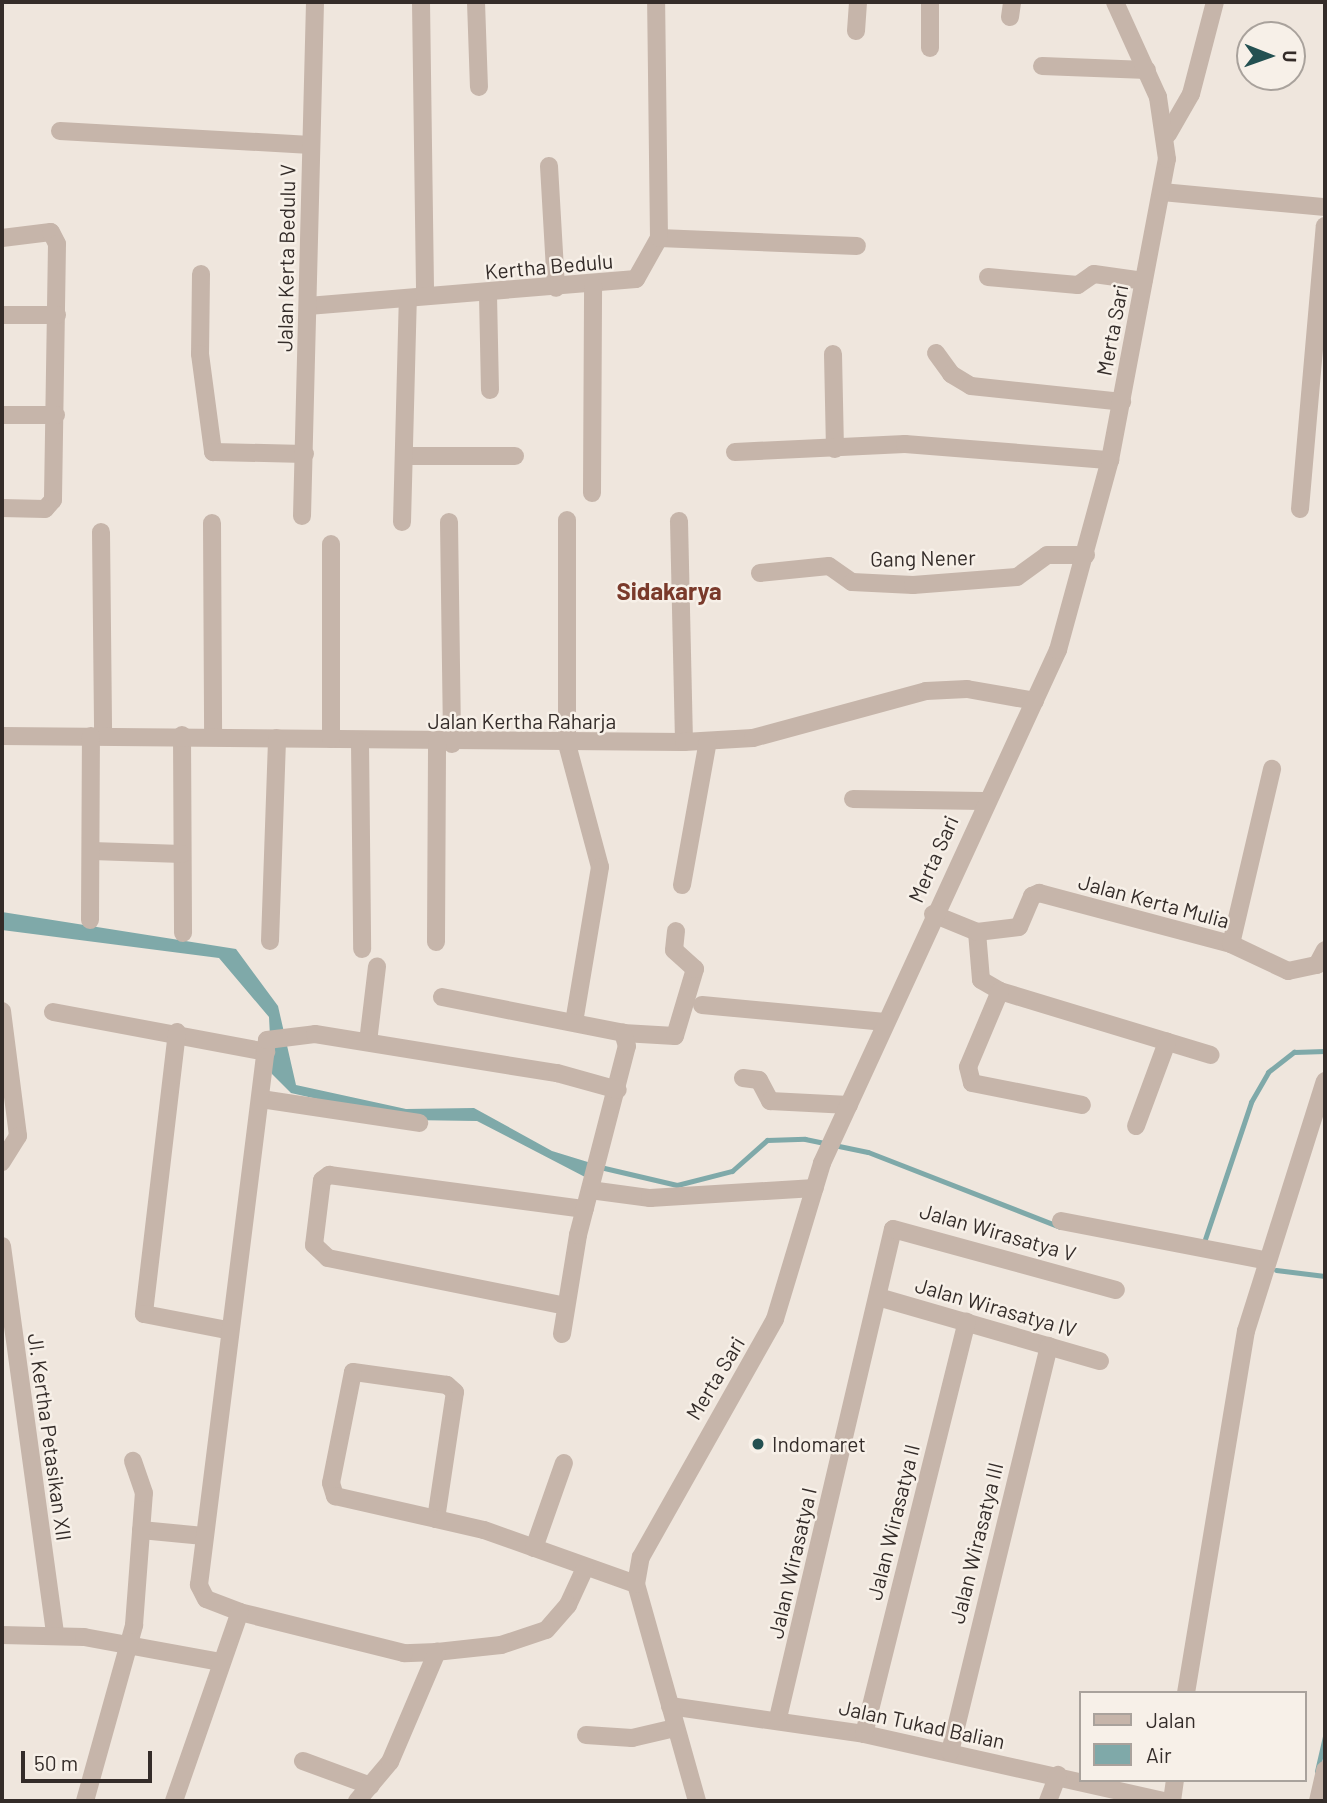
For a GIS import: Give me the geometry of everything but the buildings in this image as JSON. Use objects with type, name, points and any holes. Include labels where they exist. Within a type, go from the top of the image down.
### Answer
[{"type":"street","name":"Jalan Kerta Bedulu V","points":[[302,516],[315,2]]},
{"type":"street","points":[[421,2],[425,289]]},
{"type":"street","points":[[476,2],[479,87]]},
{"type":"street","points":[[656,2],[659,238],[857,246]]},
{"type":"street","points":[[856,31],[858,2]]},
{"type":"street","points":[[930,2],[930,48]]},
{"type":"street","name":"Merta Sari","points":[[636,1584],[662,1510],[775,1319],[822,1163],[986,796],[1035,701],[1086,555],[1122,402],[1161,192],[1168,134],[1147,70],[1115,2]]},
{"type":"street","points":[[1168,134],[1191,94],[1215,2]]},
{"type":"street","points":[[1042,66],[1147,70]]},
{"type":"street","points":[[60,131],[311,145]]},
{"type":"street","points":[[549,166],[556,288]]},
{"type":"street","points":[[1161,192],[1325,207]]},
{"type":"street","points":[[1300,509],[1325,226]]},
{"type":"street","points":[[2,237],[51,232],[55,237],[57,315],[56,415],[51,506],[2,508]]},
{"type":"street","name":"Kertha Bedulu","points":[[308,306],[488,295],[593,286],[636,279],[659,238]]},
{"type":"street","points":[[201,274],[200,354],[214,452],[305,454]]},
{"type":"street","points":[[988,277],[1078,285],[1094,274],[1144,281]]},
{"type":"street","points":[[592,492],[593,286]]},
{"type":"street","points":[[488,295],[490,390]]},
{"type":"street","points":[[402,522],[407,456],[408,300]]},
{"type":"street","points":[[2,314],[57,315]]},
{"type":"street","points":[[833,354],[835,449]]},
{"type":"street","points":[[936,354],[951,374],[971,386],[1122,402]]},
{"type":"street","points":[[2,415],[56,415]]},
{"type":"street","points":[[735,452],[905,444],[1110,460]]},
{"type":"street","points":[[407,456],[515,456]]},
{"type":"street","points":[[567,520],[566,744],[600,867],[575,1022]]},
{"type":"street","points":[[679,521],[684,742]]},
{"type":"street","points":[[436,942],[449,522]]},
{"type":"street","points":[[212,523],[213,735]]},
{"type":"street","points":[[90,920],[101,532]]},
{"type":"street","points":[[331,544],[331,739]]},
{"type":"street","name":"Gang Nener","points":[[760,573],[829,566],[852,582],[913,585],[1017,577],[1047,555],[1086,555]]},
{"type":"street","name":"Jalan Kertha Raharja","points":[[2,736],[213,735],[444,744],[684,742],[767,735],[926,691],[967,689],[1035,701]]},
{"type":"street","points":[[182,735],[183,933]]},
{"type":"street","points":[[270,941],[277,738]]},
{"type":"street","points":[[682,886],[708,741]]},
{"type":"street","points":[[360,742],[362,949]]},
{"type":"street","points":[[1231,944],[1272,769]]},
{"type":"street","points":[[908,788],[986,796]]},
{"type":"street","points":[[853,799],[986,796]]},
{"type":"street","points":[[92,851],[182,854]]},
{"type":"street","name":"Jalan Kerta Mulia","points":[[933,914],[977,932],[1019,927],[1032,896],[1040,893],[1231,944],[1299,972],[1317,965],[1325,950]]},
{"type":"street","points":[[442,997],[623,1033],[678,1033],[695,969],[674,950],[676,931]]},
{"type":"street","points":[[977,932],[981,980],[1000,991],[1211,1055]]},
{"type":"street","points":[[368,1042],[377,967]]},
{"type":"street","points":[[1000,991],[968,1067],[972,1083],[1082,1105]]},
{"type":"street","points":[[702,1005],[885,1022]]},
{"type":"street","points":[[2,1011],[18,1136],[2,1162]]},
{"type":"street","points":[[53,1012],[266,1046],[292,1033],[368,1042],[557,1073],[618,1090]]},
{"type":"street","points":[[177,1032],[144,1314],[227,1330]]},
{"type":"street","points":[[562,1334],[585,1209],[618,1090],[627,1046],[623,1033]]},
{"type":"street","points":[[1136,1126],[1167,1042]]},
{"type":"street","points":[[266,1046],[261,1099],[227,1330],[204,1536],[199,1585],[206,1599],[240,1612],[404,1653],[437,1652],[509,1643],[546,1630],[568,1605],[585,1568]]},
{"type":"street","points":[[743,1078],[762,1083],[770,1101],[845,1113]]},
{"type":"street","points":[[1186,1691],[1264,1260],[1325,1081]]},
{"type":"street","points":[[261,1099],[419,1123]]},
{"type":"street","points":[[566,1306],[328,1258],[314,1245],[322,1180],[343,1176],[585,1209]]},
{"type":"street","points":[[594,1176],[650,1198],[815,1188]]},
{"type":"street","points":[[1061,1221],[1264,1260]]},
{"type":"street","name":"Jalan Wirasatya V","points":[[878,1297],[891,1234],[899,1227],[1116,1290]]},
{"type":"street","name":"Jl. Kertha Petasikan XII","points":[[2,1246],[55,1634]]},
{"type":"street","name":"Jalan Wirasatya IV","points":[[878,1297],[1100,1361]]},
{"type":"street","name":"Jalan Wirasatya I","points":[[778,1718],[878,1297]]},
{"type":"street","name":"Jalan Wirasatya II","points":[[864,1734],[967,1322]]},
{"type":"street","name":"Jalan Wirasatya III","points":[[950,1752],[1049,1346]]},
{"type":"street","points":[[436,1519],[455,1412],[455,1392],[447,1385],[353,1372],[331,1483],[335,1496],[436,1519],[534,1548],[636,1584],[696,1801]]},
{"type":"street","points":[[85,1801],[129,1643],[144,1493],[133,1461]]},
{"type":"street","points":[[534,1548],[564,1463]]},
{"type":"street","points":[[142,1530],[204,1536]]},
{"type":"street","points":[[174,1801],[220,1662],[240,1612]]},
{"type":"street","points":[[2,1635],[55,1634],[129,1643],[220,1662]]},
{"type":"street","points":[[357,1801],[390,1762],[437,1652]]},
{"type":"street","name":"Jalan Tukad Balian","points":[[670,1706],[778,1718],[1078,1780]]},
{"type":"street","points":[[586,1735],[632,1738],[676,1728]]},
{"type":"street","points":[[303,1761],[372,1786]]},
{"type":"street","points":[[1318,1801],[1325,1770]]},
{"type":"street","points":[[1048,1801],[1058,1775]]},
{"type":"street","name":"Jalan Tukad Balian","points":[[1086,1782],[1163,1801]]},
{"type":"street","points":[[1172,1801],[1175,1782]]},
{"type":"water","points":[[2,912],[236,949],[278,1006],[296,1085],[406,1109],[474,1108],[552,1151],[591,1163],[585,1177],[477,1121],[409,1120],[291,1093],[272,1074],[269,1017],[219,958],[2,930]]},
{"type":"waterway","points":[[1203,1245],[1251,1102],[1268,1072],[1294,1052],[1325,1051]]},
{"type":"waterway","points":[[600,1167],[677,1185],[732,1171],[767,1140],[805,1139],[868,1152],[1060,1227]]},
{"type":"waterway","points":[[1276,1270],[1325,1276]]},
{"type":"waterway","points":[[1317,1771],[1325,1736]]},
{"type":"place","name":"Indomaret","points":[[758,1444]]},
{"type":"district","name":"Sidakarya","points":[[669,591]]}]
